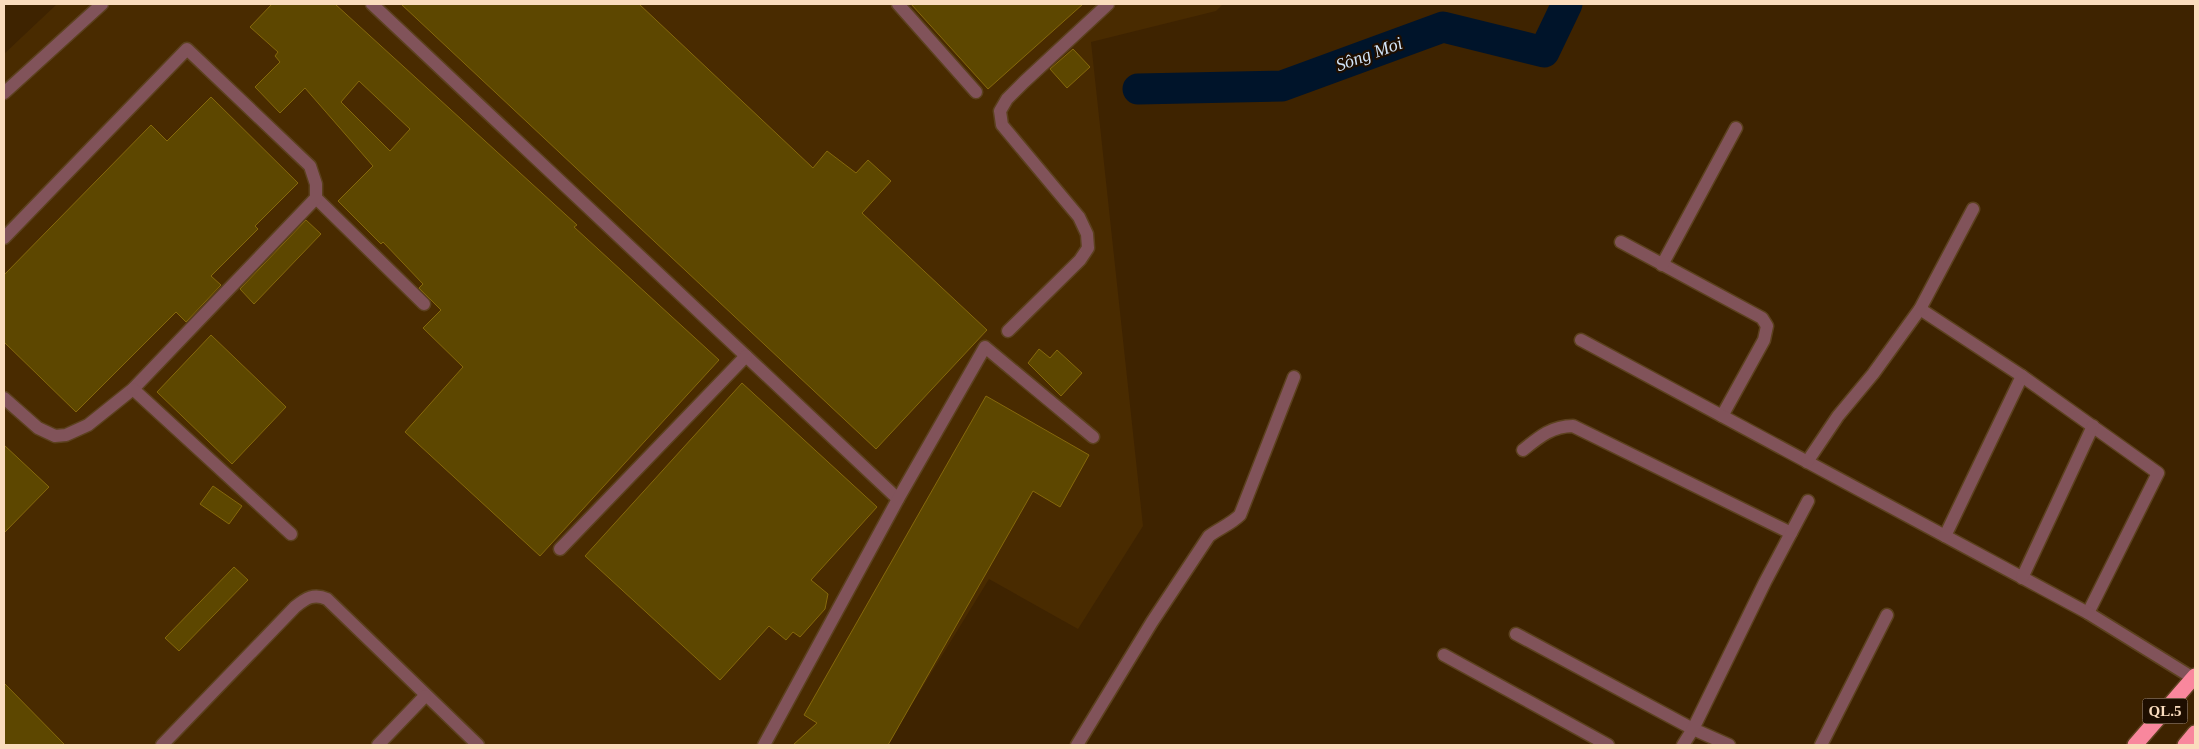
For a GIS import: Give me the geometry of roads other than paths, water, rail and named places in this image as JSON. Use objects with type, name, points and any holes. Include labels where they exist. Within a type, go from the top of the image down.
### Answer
[{"type":"highway","name":"QL.5","points":[[2136,745],[2194,677]]},
{"type":"highway","name":"QL.5","points":[[2185,745],[2195,733]]},
{"type":"street","points":[[4,93],[102,4]]},
{"type":"street","points":[[372,4],[898,499]]},
{"type":"street","points":[[898,4],[976,92]]},
{"type":"street","points":[[1008,331],[1080,260],[1088,248],[1087,234],[1079,217],[1002,125],[1000,111],[1007,99],[1024,82],[1108,4]]},
{"type":"street","points":[[4,238],[187,49],[310,166],[316,184],[316,198],[133,389],[88,425],[66,435],[55,436],[38,428],[4,398]]},
{"type":"street","points":[[1662,265],[1736,128]]},
{"type":"street","points":[[316,198],[424,304]]},
{"type":"street","points":[[1807,462],[1838,416],[1873,374],[1920,309],[1973,209]]},
{"type":"street","points":[[1621,242],[1762,318],[1767,326],[1764,340],[1722,416]]},
{"type":"street","points":[[1920,309],[2022,376],[2158,473],[2088,614]]},
{"type":"street","points":[[1581,340],[2088,614],[2194,677]]},
{"type":"street","points":[[764,745],[898,499],[985,347],[1093,438]]},
{"type":"street","points":[[560,549],[746,356]]},
{"type":"street","points":[[1945,536],[2022,376]]},
{"type":"street","points":[[1077,745],[1152,622],[1209,536],[1231,523],[1240,514],[1294,377]]},
{"type":"street","points":[[133,389],[291,534]]},
{"type":"street","points":[[1523,450],[1546,432],[1566,426],[1573,426],[1791,533]]},
{"type":"street","points":[[2022,578],[2093,426]]},
{"type":"street","points":[[1683,745],[1693,729],[1808,501]]},
{"type":"street","points":[[162,745],[295,606],[305,599],[314,596],[327,599],[478,745]]},
{"type":"street","points":[[1821,745],[1887,615]]},
{"type":"street","points":[[1516,634],[1693,729],[1729,745]]},
{"type":"street","points":[[1444,655],[1608,745]]},
{"type":"street","points":[[378,745],[426,696]]},
{"type":"waterway","name":"Sông Moi","points":[[1138,89],[1282,86],[1443,27],[1544,52],[1567,4]]}]
